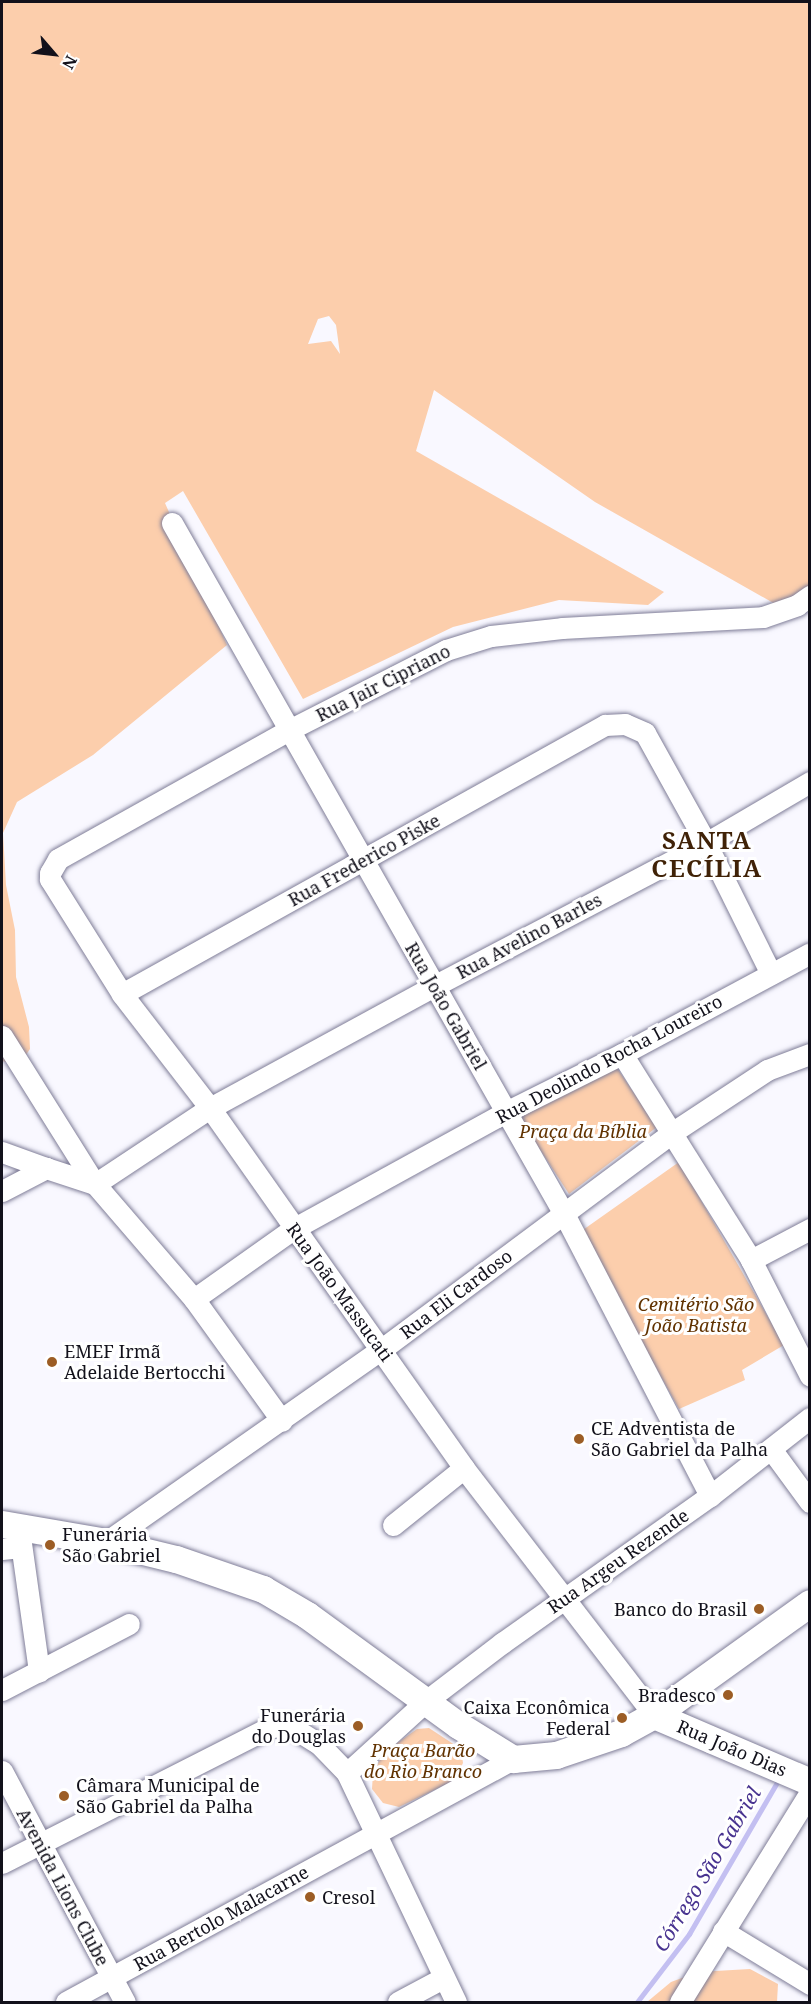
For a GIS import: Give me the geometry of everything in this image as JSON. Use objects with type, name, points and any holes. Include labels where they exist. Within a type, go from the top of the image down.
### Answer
[{"type":"main road","points":[[11,1537],[106,1542],[176,1559],[263,1589],[307,1615],[426,1701],[513,1759],[556,1755],[592,1745],[654,1714],[810,1603]]},
{"type":"main road","name":"Rua João Dias","points":[[654,1714],[806,1778]]},
{"type":"street","name":"Rua João Gabriel","points":[[172,523],[563,1212],[710,1496]]},
{"type":"street","name":"Rua Jair Cipriano","points":[[58,859],[290,730],[446,650],[491,636],[562,628],[763,617],[797,605],[810,596]]},
{"type":"street","name":"Rua Frederico Piske","points":[[122,994],[605,725],[625,724],[645,732],[706,843]]},
{"type":"street","name":"Rua Avelino Barles","points":[[95,1184],[210,1108],[434,986],[706,843],[810,782]]},
{"type":"street","points":[[706,843],[771,974]]},
{"type":"street","name":"Rua João Massucati","points":[[58,859],[52,866],[50,879],[122,994],[210,1108],[464,1468],[654,1714]]},
{"type":"street","name":"Rua Deolindo Rocha Loureiro","points":[[194,1299],[293,1228],[506,1112],[622,1054],[810,953]]},
{"type":"street","points":[[2,1036],[95,1184],[194,1299],[282,1421]]},
{"type":"street","points":[[622,1054],[751,1260],[810,1376]]},
{"type":"street","name":"Rua Eli Cardoso","points":[[106,1542],[382,1349],[670,1134],[767,1070],[810,1054]]},
{"type":"street","points":[[2,1152],[95,1184]]},
{"type":"street","points":[[2,1191],[45,1168]]},
{"type":"street","points":[[751,1260],[810,1229]]},
{"type":"street","name":"Rua Argeu Rezende","points":[[426,1701],[710,1496],[810,1418]]},
{"type":"street","points":[[771,1449],[810,1502]]},
{"type":"street","points":[[393,1525],[464,1468]]},
{"type":"street","points":[[11,1537],[39,1672]]},
{"type":"street","points":[[2,1690],[129,1624]]},
{"type":"street","points":[[347,1773],[426,1701]]},
{"type":"street","points":[[2,1863],[39,1842],[268,1728],[283,1725],[295,1729],[319,1744],[347,1773],[456,2002]]},
{"type":"street","points":[[375,1832],[451,1795],[513,1759]]},
{"type":"street","name":"Avenida Lions Clube","points":[[2,1771],[125,2002]]},
{"type":"street","points":[[680,2002],[723,1931],[806,1778]]},
{"type":"street","name":"Rua Bertolo Malacarne","points":[[66,2002],[375,1832]]},
{"type":"street","points":[[723,1931],[810,1984]]},
{"type":"street","points":[[398,2002],[443,1978]]},
{"type":"green space","points":[[2,2],[809,2],[809,595],[784,609],[595,502],[434,390],[416,451],[664,592],[648,605],[559,600],[453,627],[303,699],[183,491],[165,503],[227,645],[93,755],[17,802],[3,833],[6,885],[15,930],[16,977],[29,1027],[30,1049],[19,1065],[2,1061]],"holes":[[[329,316],[336,325],[340,354],[331,341],[308,344],[318,319]]]},
{"type":"green space","name":"Praça da Bíblia","points":[[617,1068],[657,1127],[569,1194],[518,1116]]},
{"type":"green space","name":"Cemitério São João Batista","points":[[679,1162],[784,1345],[742,1370],[745,1380],[679,1409],[580,1232]]},
{"type":"green space","name":"Praça Barão do Rio Branco","points":[[429,1728],[461,1749],[463,1763],[455,1780],[399,1807],[383,1803],[372,1789],[373,1773],[381,1758],[393,1746],[417,1729]]},
{"type":"green space","points":[[750,1969],[778,1984],[777,2002],[647,2002],[671,1982],[698,1972]]},
{"type":"waterway","name":"Córrego São Gabriel","points":[[637,2002],[689,1934],[779,1779]]},
{"type":"place","name":"EMEF Irmã Adelaide Bertocchi","points":[[52,1362]]},
{"type":"place","name":"CE Adventista de São Gabriel da Palha","points":[[579,1439]]},
{"type":"place","name":"Funerária São Gabriel","points":[[50,1545]]},
{"type":"place","name":"Banco do Brasil","points":[[759,1609]]},
{"type":"place","name":"Bradesco","points":[[728,1695]]},
{"type":"place","name":"Caixa Econômica Federal","points":[[622,1718]]},
{"type":"place","name":"Funerária do Douglas","points":[[358,1726]]},
{"type":"place","name":"Câmara Municipal de São Gabriel da Palha","points":[[64,1796]]},
{"type":"place","name":"Cresol","points":[[310,1897]]},
{"type":"district","name":"SANTA CECÍLIA","points":[[707,854]]}]
